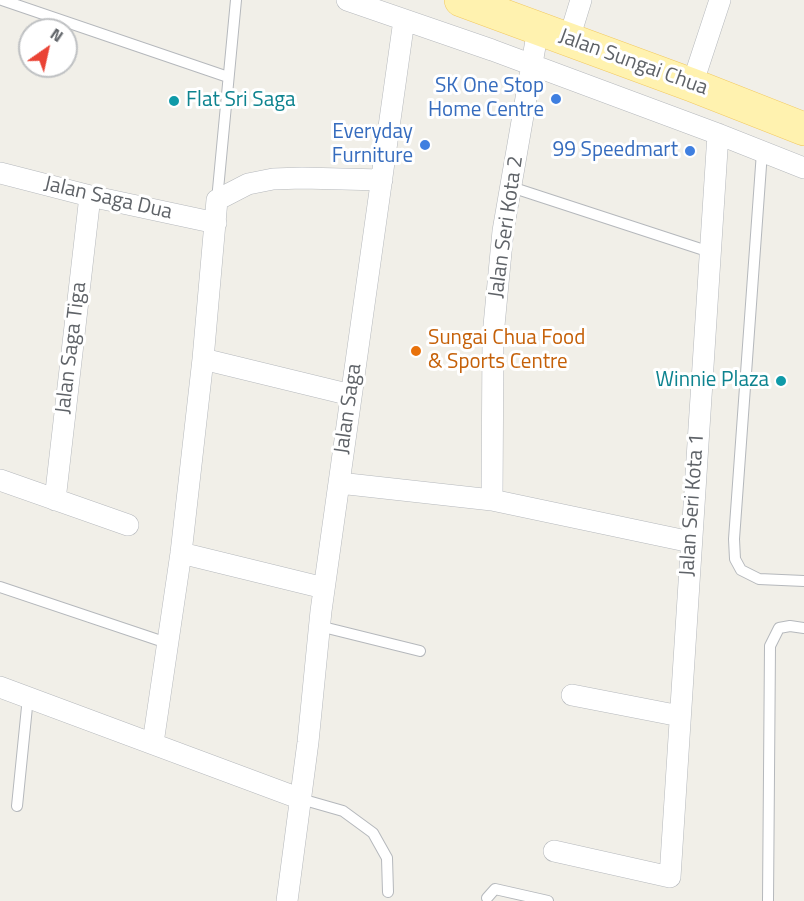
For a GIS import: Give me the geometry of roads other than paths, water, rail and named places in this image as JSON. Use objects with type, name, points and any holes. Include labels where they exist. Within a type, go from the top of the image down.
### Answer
[{"type":"main road","name":"Jalan Sungai Chua","points":[[461,0],[692,84],[804,129]]},
{"type":"street","points":[[347,0],[718,134],[804,168]]},
{"type":"street","points":[[569,39],[581,0]]},
{"type":"street","points":[[692,84],[720,0]]},
{"type":"street","name":"Jalan Saga","points":[[287,901],[301,799],[324,588],[404,20]]},
{"type":"street","name":"Jalan Seri Kota 2","points":[[492,500],[493,336],[503,231],[538,29]]},
{"type":"street","name":"Jalan Seri Kota 1","points":[[554,851],[670,877],[718,134]]},
{"type":"street","name":"Jalan Saga Dua","points":[[0,174],[216,223]]},
{"type":"street","points":[[153,743],[181,553],[203,359],[217,200],[248,184],[273,179],[382,180]]},
{"type":"street","name":"Jalan Saga Tiga","points":[[55,500],[90,196]]},
{"type":"street","points":[[203,359],[351,395]]},
{"type":"street","points":[[0,480],[128,525]]},
{"type":"street","points":[[339,483],[492,500],[691,542]]},
{"type":"street","points":[[181,553],[324,588]]},
{"type":"street","points":[[0,687],[301,799]]},
{"type":"street","points":[[572,695],[680,716]]},
{"type":"lane","points":[[2,0],[228,77]]},
{"type":"lane","points":[[217,200],[236,0]]},
{"type":"lane","points":[[762,152],[734,539],[735,560],[741,570],[759,579],[804,581]]},
{"type":"lane","points":[[511,187],[710,252]]},
{"type":"lane","points":[[0,587],[167,643]]},
{"type":"lane","points":[[319,626],[420,651]]},
{"type":"lane","points":[[768,901],[770,646],[779,628],[790,626],[804,628]]},
{"type":"lane","points":[[17,806],[28,697]]},
{"type":"lane","points":[[301,799],[343,811],[373,833],[387,858],[388,892]]},
{"type":"lane","points":[[487,898],[495,889],[548,901]]},
{"type":"place","name":"SK One Stop Home Centre","points":[[556,99]]},
{"type":"place","name":"Flat Sri Saga","points":[[174,101]]},
{"type":"place","name":"Everyday Furniture","points":[[425,145]]},
{"type":"place","name":"99 Speedmart","points":[[690,151]]},
{"type":"place","name":"Sungai Chua Food & Sports Centre","points":[[416,351]]},
{"type":"place","name":"Winnie Plaza","points":[[781,381]]}]
